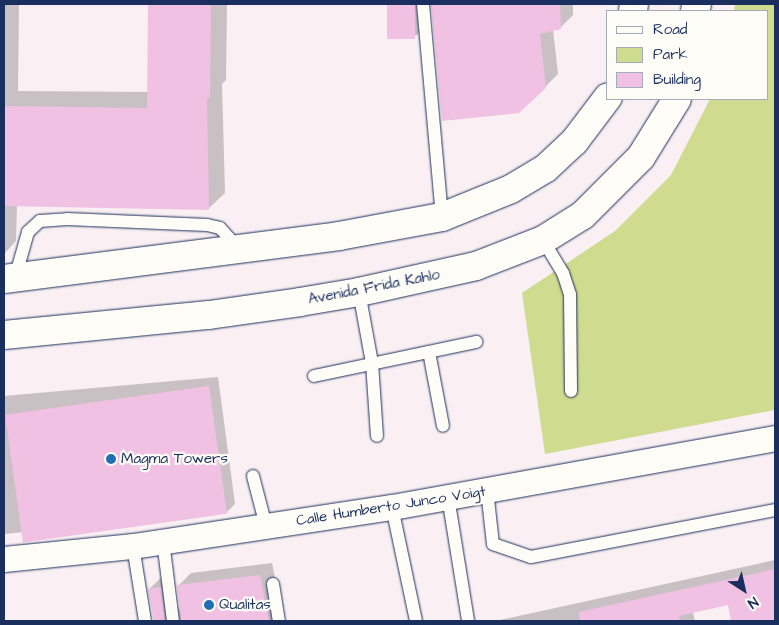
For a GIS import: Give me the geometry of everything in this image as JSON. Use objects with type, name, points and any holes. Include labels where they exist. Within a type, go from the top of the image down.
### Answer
[{"type":"street","points":[[10,279],[339,236],[442,217],[511,189],[546,168],[574,142],[606,100]]},
{"type":"street","name":"Avenida Frida Kahlo","points":[[4,335],[210,315],[359,292],[476,266],[543,240],[583,215],[614,188],[642,157],[676,100]]},
{"type":"street","name":"Calle Humberto Junco Voigt","points":[[4,559],[133,546],[392,507],[775,438]]},
{"type":"lane","points":[[423,4],[442,217]]},
{"type":"lane","points":[[10,279],[28,232],[40,221],[66,219],[207,225],[220,228],[239,250]]},
{"type":"lane","points":[[543,240],[563,273],[570,294],[571,391]]},
{"type":"lane","points":[[359,292],[372,363],[376,436]]},
{"type":"lane","points":[[314,376],[476,342]]},
{"type":"lane","points":[[429,352],[443,426]]},
{"type":"lane","points":[[253,476],[266,526]]},
{"type":"lane","points":[[487,490],[493,544],[531,557],[775,510]]},
{"type":"lane","points":[[448,497],[468,621]]},
{"type":"lane","points":[[392,507],[416,621]]},
{"type":"lane","points":[[163,541],[173,621]]},
{"type":"lane","points":[[133,546],[145,621]]},
{"type":"lane","points":[[273,584],[279,621]]},
{"type":"green space","points":[[735,4],[775,4],[775,410],[545,454],[522,293],[615,231],[671,175],[709,100],[769,100],[769,10],[734,10]]},
{"type":"building","points":[[148,4],[211,4],[210,98],[207,98],[209,210],[4,206],[4,106],[147,108]]},
{"type":"building","points":[[387,4],[415,4],[415,39],[387,39]]},
{"type":"building","points":[[431,4],[560,4],[561,29],[540,34],[546,88],[519,113],[442,121]]},
{"type":"building","name":"Magma Towers","points":[[209,386],[227,514],[23,542],[5,415]]},
{"type":"building","points":[[775,569],[775,621],[731,621],[728,605],[679,616],[680,621],[580,621],[579,612]]},
{"type":"building","name":"Qualitas","points":[[260,575],[269,621],[181,621],[177,585]]},
{"type":"building","points":[[161,587],[165,621],[154,621],[148,589]]},
{"type":"place","name":"Magma Towers","points":[[111,459]]},
{"type":"place","name":"Qualitas","points":[[209,605]]}]
